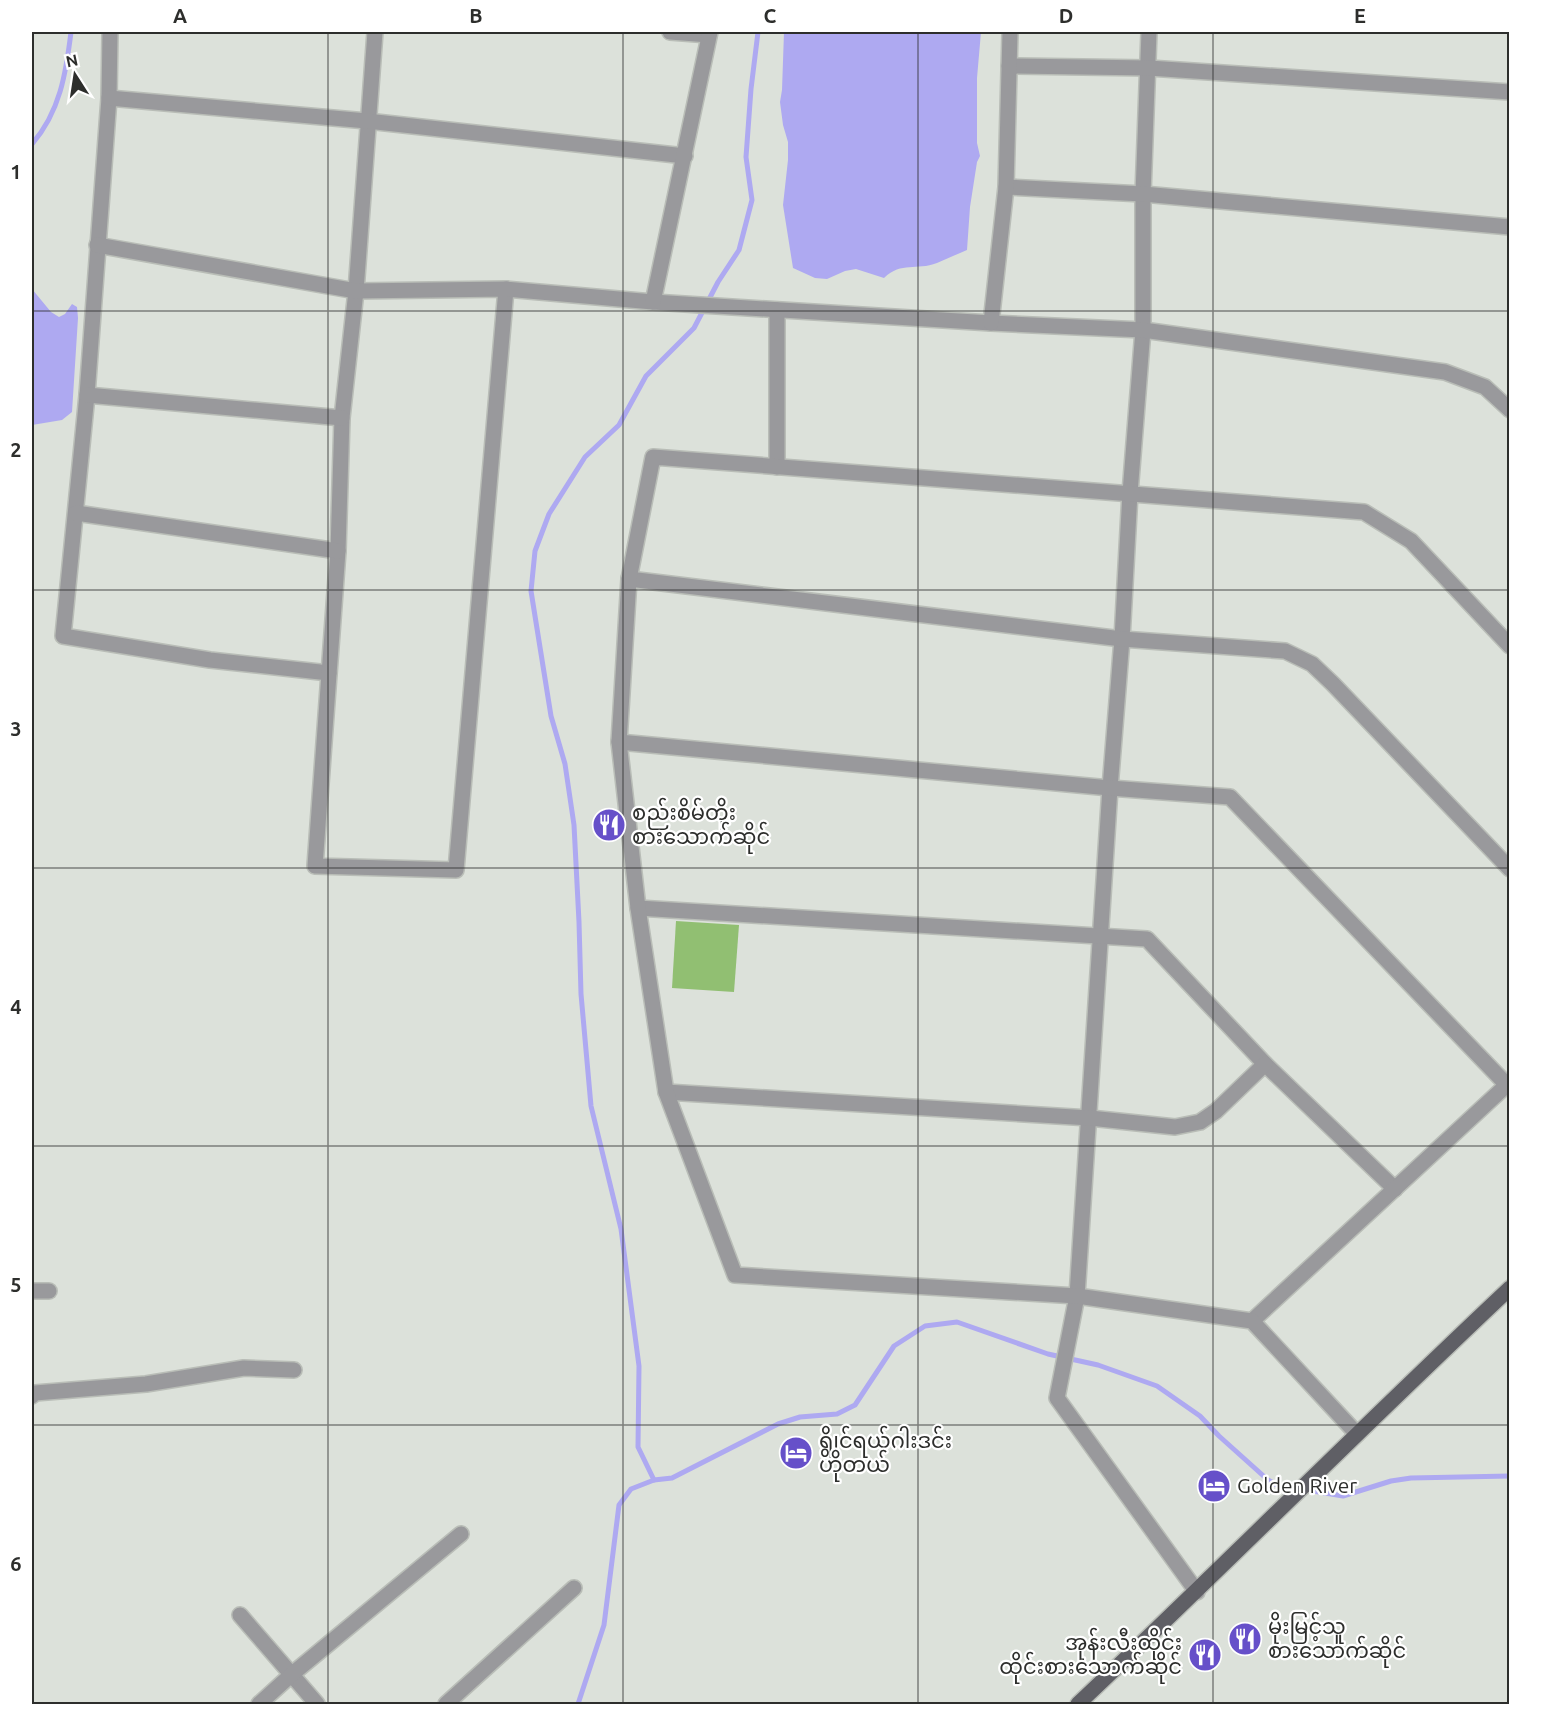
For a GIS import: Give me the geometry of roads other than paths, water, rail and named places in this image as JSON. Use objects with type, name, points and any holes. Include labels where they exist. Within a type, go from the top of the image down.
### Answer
[{"type":"main road","points":[[1078,1704],[1197,1592],[1509,1287]]},
{"type":"street","points":[[111,32],[109,98],[87,395],[63,636],[210,660],[329,673]]},
{"type":"street","points":[[375,32],[356,291],[342,418],[338,551],[315,866],[456,870],[506,289]]},
{"type":"street","points":[[653,302],[710,33],[670,32]]},
{"type":"street","points":[[991,323],[1006,187],[1010,32]]},
{"type":"street","points":[[1149,32],[1143,194],[1143,330],[1130,493],[1077,1296],[1057,1398],[1197,1592]]},
{"type":"street","points":[[1009,66],[1149,68],[1509,92]]},
{"type":"street","points":[[109,98],[367,121],[685,156]]},
{"type":"street","points":[[1006,187],[1143,194],[1509,227]]},
{"type":"street","points":[[97,245],[356,291],[506,289],[777,310],[1143,330],[1445,372],[1485,387],[1509,410]]},
{"type":"street","points":[[777,310],[777,467]]},
{"type":"street","points":[[87,395],[342,418]]},
{"type":"street","points":[[1357,1434],[1252,1320],[1077,1296],[735,1275],[666,1092],[638,908],[619,742],[629,579],[653,457],[1130,493],[1364,512],[1411,541],[1509,646]]},
{"type":"street","points":[[76,513],[338,551]]},
{"type":"street","points":[[629,579],[1122,639],[1285,651],[1312,664],[1509,868]]},
{"type":"street","points":[[619,742],[1230,797],[1508,1083],[1252,1320]]},
{"type":"street","points":[[638,908],[1147,939],[1265,1064],[1395,1189]]},
{"type":"street","points":[[666,1092],[1089,1118],[1175,1127],[1200,1122],[1216,1111],[1265,1064]]},
{"type":"street","points":[[32,1291],[50,1291]]},
{"type":"street","points":[[32,1396],[35,1393],[146,1384],[244,1368],[294,1370]]},
{"type":"street","points":[[259,1704],[461,1534]]},
{"type":"street","points":[[446,1704],[574,1588]]},
{"type":"street","points":[[240,1615],[317,1704]]},
{"type":"waterway","points":[[32,144],[49,119],[60,91],[71,32]]},
{"type":"waterway","points":[[654,1480],[638,1447],[639,1366],[621,1229],[591,1106],[581,994],[574,825],[565,764],[551,716],[531,591],[535,551],[549,514],[585,457],[619,425],[646,376],[694,328],[718,282],[739,250],[752,200],[746,157],[758,32]]},
{"type":"waterway","points":[[578,1704],[604,1625],[619,1505],[631,1489],[654,1480],[672,1478],[778,1424],[800,1417],[837,1414],[855,1405],[894,1346],[925,1326],[957,1322],[1048,1354],[1098,1365],[1157,1386],[1200,1416],[1268,1480],[1277,1485],[1343,1496],[1391,1481],[1411,1478],[1510,1476]]},
{"type":"place","name":"စည်းစိမ်တိုး စားသောက်ဆိုင်","points":[[609,825]]},
{"type":"place","name":"ရွိုင်ရယ်ဂါးဒင်း ဟိုတယ်","points":[[796,1453]]},
{"type":"place","name":"Golden River","points":[[1214,1486]]},
{"type":"place","name":"မိုးမြင့်သူ စားသောက်ဆိုင်","points":[[1245,1639]]},
{"type":"place","name":"အုန်းလီးထိုင်း ထိုင်းစားသောက်ဆိုင်","points":[[1205,1655]]}]
